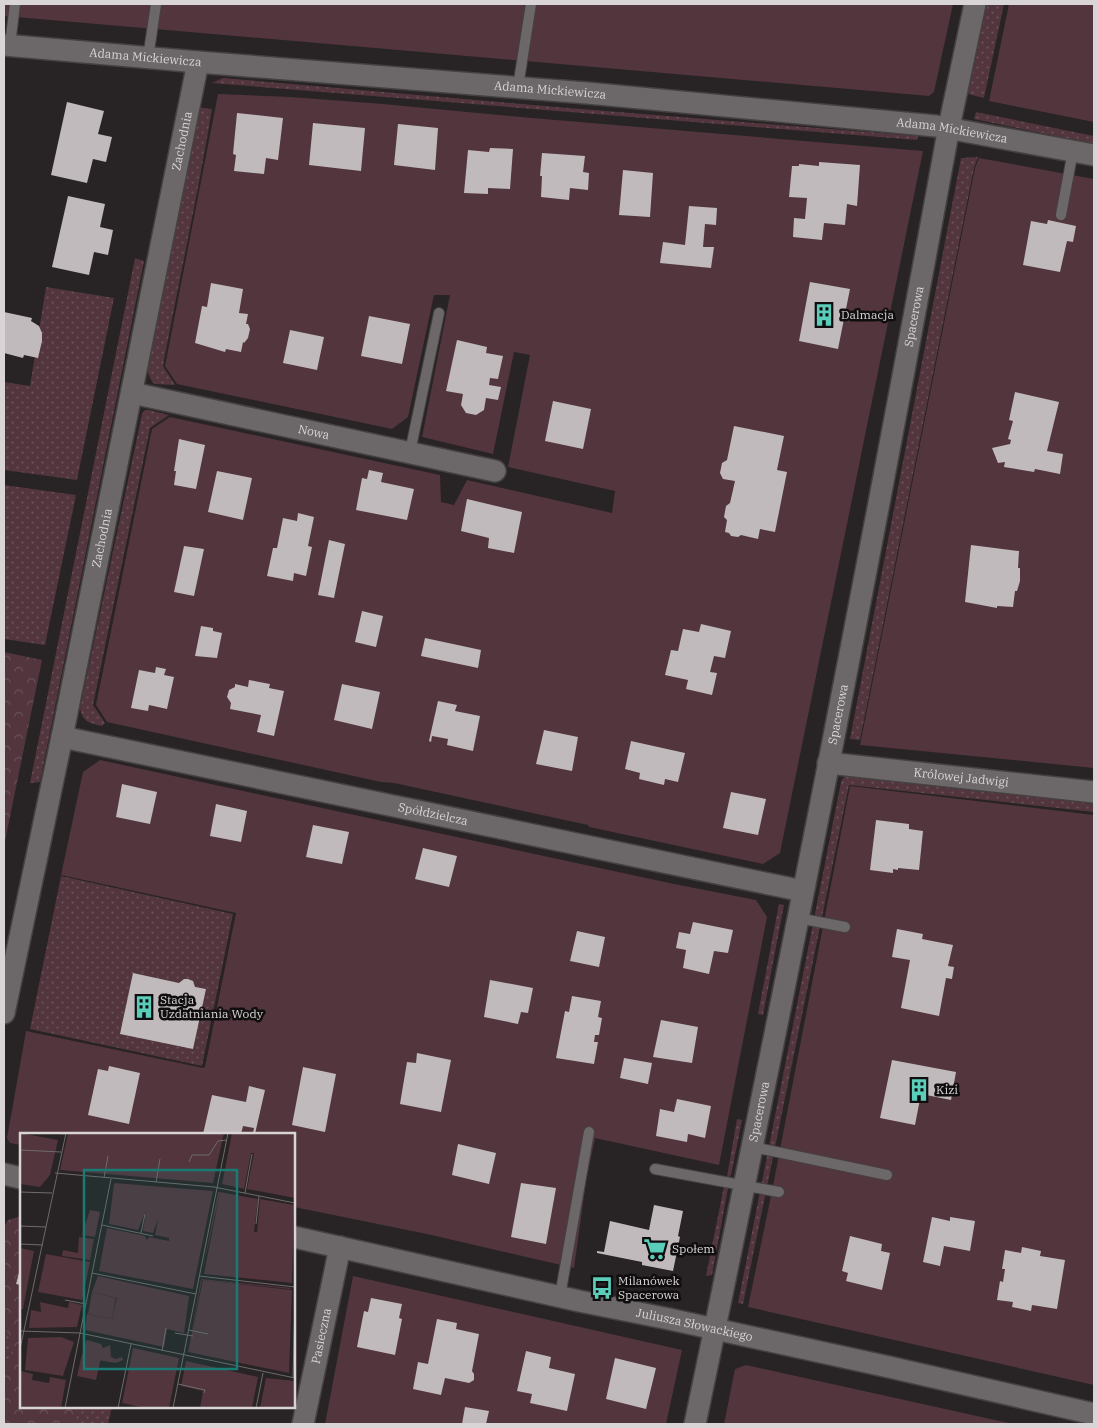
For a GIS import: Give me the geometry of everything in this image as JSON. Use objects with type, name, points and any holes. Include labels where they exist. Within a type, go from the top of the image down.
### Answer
[{"type":"street","name":"Spacerowa","points":[[695,1424],[753,1147],[949,127],[976,4]]},
{"type":"street","name":"Adama Mickiewicza","points":[[7,45],[949,127],[1094,155]]},
{"type":"street","name":"Zachodnia","points":[[4,1013],[9,960],[62,736],[198,62]]},
{"type":"street","name":"Nowa","points":[[132,393],[495,471]]},
{"type":"street","name":"Spółdzielcza","points":[[62,736],[803,891]]},
{"type":"street","name":"Królowej Jadwigi","points":[[828,763],[1094,792]]},
{"type":"street","points":[[4,1174],[20,1178]]},
{"type":"street","name":"Juliusza Słowackiego","points":[[295,1237],[715,1329],[1089,1417]]},
{"type":"street","name":"Pasieczna","points":[[303,1424],[340,1247]]},
{"type":"lane","points":[[7,45],[15,4]]},
{"type":"lane","points":[[148,58],[156,4]]},
{"type":"lane","points":[[518,88],[531,4]]},
{"type":"lane","points":[[1061,214],[1073,150]]},
{"type":"lane","points":[[410,452],[439,313]]},
{"type":"lane","points":[[798,918],[846,927]]},
{"type":"lane","points":[[560,1296],[590,1132]]},
{"type":"lane","points":[[753,1147],[887,1175]]},
{"type":"lane","points":[[655,1169],[779,1192]]},
{"type":"green space","points":[[4,4],[953,4],[934,92],[929,96],[4,16]]},
{"type":"green space","points":[[987,4],[1004,4],[984,98],[968,94]]},
{"type":"green space","points":[[1009,4],[1094,4],[1094,122],[989,101]]},
{"type":"green space","points":[[223,78],[918,136],[917,140],[212,83]]},
{"type":"green space","points":[[218,94],[383,104],[923,151],[780,853],[763,864],[107,722],[96,705],[152,429],[170,417],[440,475],[441,502],[454,505],[467,480],[612,513],[615,491],[508,467],[530,355],[514,352],[493,454],[422,437],[450,295],[434,295],[408,417],[392,429],[177,384],[165,366]]},
{"type":"green space","points":[[196,107],[212,109],[163,366],[175,385],[154,384],[147,369]]},
{"type":"green space","points":[[976,112],[1094,136],[1094,144],[974,119]]},
{"type":"green space","points":[[978,157],[974,168],[860,740],[850,739],[961,158]]},
{"type":"green space","points":[[979,158],[1094,179],[1094,768],[860,745],[975,168]]},
{"type":"green space","points":[[135,258],[144,261],[40,782],[30,783]]},
{"type":"green space","points":[[46,287],[114,298],[77,480],[4,470],[4,382],[30,386]]},
{"type":"green space","points":[[145,410],[169,415],[150,428],[93,705],[105,723],[102,726],[90,723],[85,719],[80,708],[142,414]]},
{"type":"green space","points":[[4,485],[76,495],[45,645],[4,639]]},
{"type":"green space","points":[[4,652],[42,660],[4,846]]},
{"type":"green space","points":[[100,760],[756,900],[767,917],[719,1165],[595,1138],[586,1182],[574,1268],[427,1234],[295,1207],[295,1133],[20,1133],[20,1145],[10,1143],[7,1138],[26,1031],[205,1067],[236,913],[61,875],[83,772]]},
{"type":"green space","points":[[852,775],[1094,804],[1094,812],[849,785],[743,1304],[738,1303],[841,782],[843,778]]},
{"type":"green space","points":[[850,786],[1094,815],[1094,1385],[748,1307]]},
{"type":"green space","points":[[61,876],[233,914],[202,1066],[30,1029]]},
{"type":"green space","points":[[779,904],[784,905],[763,1015],[758,1014]]},
{"type":"green space","points":[[737,1119],[742,1120],[731,1175],[727,1177]]},
{"type":"green space","points":[[724,1186],[728,1188],[712,1275],[706,1276]]},
{"type":"green space","points":[[20,1216],[20,1408],[78,1408],[73,1424],[4,1424],[4,1367],[14,1356],[4,1321],[4,1227],[8,1220]]},
{"type":"green space","points":[[353,1276],[682,1350],[666,1424],[325,1424]]},
{"type":"green space","points":[[4,1323],[20,1327],[20,1408],[112,1408],[108,1424],[4,1424]]},
{"type":"green space","points":[[746,1365],[1014,1424],[724,1424],[735,1369]]},
{"type":"building","points":[[67,102],[104,111],[98,134],[112,137],[106,162],[93,159],[87,183],[51,175]]},
{"type":"building","points":[[237,113],[283,118],[278,160],[266,158],[264,174],[234,171],[236,155],[233,154]]},
{"type":"building","points":[[313,123],[365,128],[361,171],[309,165]]},
{"type":"building","points":[[398,124],[438,128],[435,170],[394,165]]},
{"type":"building","points":[[490,148],[513,149],[510,189],[488,188],[488,194],[464,193],[468,150],[489,152]]},
{"type":"building","points":[[542,153],[585,156],[583,172],[589,173],[588,190],[570,188],[569,200],[541,197]]},
{"type":"building","points":[[819,162],[860,165],[857,206],[847,204],[845,225],[824,223],[822,240],[793,237],[794,218],[805,219],[807,198],[789,197],[792,166],[799,166],[799,164],[819,166]]},
{"type":"building","points":[[623,170],[653,173],[650,217],[619,215]]},
{"type":"building","points":[[68,196],[105,204],[100,227],[113,230],[108,255],[94,252],[89,275],[52,267]]},
{"type":"building","points":[[689,206],[717,208],[716,225],[705,224],[703,247],[714,247],[711,268],[660,263],[663,242],[685,245]]},
{"type":"building","points":[[1048,220],[1076,226],[1073,242],[1067,241],[1060,272],[1023,265],[1031,221],[1047,224]]},
{"type":"building","name":"Dalmacja","points":[[810,282],[850,289],[838,349],[799,341]]},
{"type":"building","points":[[211,283],[243,289],[239,313],[248,314],[246,324],[248,324],[250,329],[248,338],[243,342],[241,352],[226,349],[225,352],[195,343],[202,306],[207,307]]},
{"type":"building","points":[[4,312],[32,318],[31,321],[39,326],[42,333],[42,341],[38,358],[24,355],[23,358],[4,353]]},
{"type":"building","points":[[369,316],[410,324],[402,364],[361,356]]},
{"type":"building","points":[[290,330],[324,337],[317,370],[283,363]]},
{"type":"building","points":[[457,340],[487,347],[486,353],[503,356],[498,379],[490,378],[489,385],[501,387],[498,400],[486,398],[484,410],[476,415],[466,413],[461,405],[463,394],[446,391]]},
{"type":"building","points":[[1015,392],[1059,402],[1047,451],[1063,454],[1060,474],[1035,469],[1034,472],[1004,467],[1005,462],[998,463],[992,448],[1010,444],[1011,440],[1008,439],[1013,421],[1009,420]]},
{"type":"building","points":[[553,401],[591,409],[583,449],[545,441]]},
{"type":"building","points":[[734,426],[784,436],[777,470],[787,472],[775,532],[760,529],[758,539],[741,535],[738,537],[731,536],[725,532],[727,520],[724,517],[726,506],[730,503],[735,481],[723,479],[720,473],[722,463],[727,460]]},
{"type":"building","points":[[179,439],[205,445],[196,489],[174,485],[176,471],[174,471]]},
{"type":"building","points":[[369,470],[383,473],[381,482],[414,489],[407,520],[356,510],[362,478],[367,479]]},
{"type":"building","points":[[217,471],[252,478],[243,520],[208,512]]},
{"type":"building","points":[[467,499],[522,512],[514,553],[488,548],[489,538],[461,531]]},
{"type":"building","points":[[298,513],[314,517],[308,546],[312,547],[306,576],[294,573],[293,581],[267,576],[273,548],[277,548],[283,518],[297,521]]},
{"type":"building","points":[[329,540],[345,544],[334,598],[318,595]]},
{"type":"building","points":[[971,545],[1019,551],[1018,568],[1020,568],[1020,581],[1017,591],[1015,591],[1013,607],[997,606],[997,608],[965,602]]},
{"type":"building","points":[[184,546],[204,549],[194,596],[174,592]]},
{"type":"building","points":[[362,611],[383,616],[376,647],[355,642]]},
{"type":"building","points":[[701,624],[731,631],[725,658],[714,656],[710,672],[717,673],[712,695],[686,689],[688,680],[665,675],[671,650],[678,651],[683,629],[699,632]]},
{"type":"building","points":[[201,626],[213,628],[213,631],[222,633],[217,658],[195,656]]},
{"type":"building","points":[[425,638],[481,650],[478,668],[421,656]]},
{"type":"building","points":[[156,667],[166,669],[164,675],[174,677],[167,709],[149,705],[148,711],[131,708],[139,670],[155,673]]},
{"type":"building","points":[[249,680],[270,684],[269,688],[284,691],[274,736],[257,732],[261,715],[230,709],[231,703],[227,697],[229,690],[235,687],[235,684],[248,687]]},
{"type":"building","points":[[342,684],[380,692],[372,729],[334,720]]},
{"type":"building","points":[[438,701],[457,705],[455,711],[480,716],[473,751],[447,745],[448,739],[432,736],[431,742],[429,741]]},
{"type":"building","points":[[544,730],[578,737],[572,771],[536,764]]},
{"type":"building","points":[[631,741],[685,753],[678,782],[665,779],[664,785],[639,779],[640,773],[625,769]]},
{"type":"building","points":[[122,784],[157,792],[150,824],[116,817]]},
{"type":"building","points":[[731,792],[766,799],[758,835],[723,828]]},
{"type":"building","points":[[216,804],[247,811],[241,842],[210,836]]},
{"type":"building","points":[[876,820],[909,824],[909,829],[923,831],[919,870],[898,868],[898,870],[893,869],[893,873],[870,870]]},
{"type":"building","points":[[313,825],[349,832],[342,864],[306,857]]},
{"type":"building","points":[[423,848],[457,856],[449,887],[415,879]]},
{"type":"building","points":[[693,922],[733,930],[728,953],[714,951],[709,974],[683,968],[686,950],[676,948],[679,932],[690,934]]},
{"type":"building","points":[[897,929],[923,934],[922,939],[953,945],[948,966],[954,967],[952,979],[946,978],[939,1016],[901,1008],[910,960],[892,957]]},
{"type":"building","points":[[577,931],[605,937],[599,967],[570,961]]},
{"type":"building","points":[[133,973],[179,983],[184,979],[188,979],[193,981],[195,987],[206,989],[193,1049],[120,1034]]},
{"type":"building","points":[[490,980],[533,988],[528,1013],[521,1012],[518,1024],[484,1017]]},
{"type":"building","points":[[572,996],[601,1001],[598,1017],[602,1018],[599,1035],[595,1035],[594,1042],[598,1042],[594,1064],[556,1058],[565,1011],[569,1012]]},
{"type":"building","points":[[661,1020],[698,1027],[692,1063],[653,1057]]},
{"type":"building","points":[[417,1053],[451,1060],[441,1112],[400,1104],[407,1062],[416,1063]]},
{"type":"building","points":[[624,1058],[652,1063],[648,1084],[620,1078]]},
{"type":"building","name":"Kizi","points":[[892,1060],[956,1072],[951,1100],[921,1094],[915,1125],[880,1118]]},
{"type":"building","points":[[109,1066],[140,1073],[129,1124],[88,1115],[98,1069],[108,1071]]},
{"type":"building","points":[[303,1067],[336,1074],[325,1132],[292,1125]]},
{"type":"building","points":[[249,1086],[265,1090],[255,1133],[253,1133],[254,1128],[243,1126],[241,1133],[203,1133],[212,1095],[246,1102]]},
{"type":"building","points":[[677,1099],[711,1106],[705,1138],[688,1134],[687,1142],[656,1136],[660,1109],[674,1112]]},
{"type":"building","points":[[458,1144],[496,1153],[489,1184],[452,1175]]},
{"type":"building","points":[[521,1183],[556,1188],[546,1244],[511,1237]]},
{"type":"building","points":[[654,1205],[683,1211],[673,1271],[642,1265],[642,1262],[597,1253],[597,1251],[604,1252],[610,1221],[649,1230]]},
{"type":"building","points":[[932,1217],[950,1221],[950,1217],[975,1221],[970,1251],[944,1246],[940,1266],[923,1262]]},
{"type":"building","points":[[850,1236],[882,1244],[881,1251],[890,1253],[882,1290],[846,1281],[848,1273],[842,1271]]},
{"type":"building","points":[[1022,1247],[1041,1251],[1040,1256],[1065,1260],[1057,1309],[1032,1305],[1031,1311],[1012,1307],[1013,1302],[997,1300],[1000,1281],[1003,1282],[1005,1269],[1002,1269],[1005,1250],[1021,1253]]},
{"type":"building","points":[[20,1269],[20,1285],[16,1284]]},
{"type":"building","points":[[371,1298],[402,1304],[399,1318],[402,1319],[395,1355],[357,1347],[364,1311],[368,1312]]},
{"type":"building","points":[[437,1319],[457,1323],[456,1329],[479,1334],[472,1371],[474,1380],[469,1383],[445,1378],[441,1395],[413,1389],[418,1362],[428,1364]]},
{"type":"building","points":[[526,1351],[551,1357],[549,1368],[575,1374],[567,1411],[530,1403],[532,1394],[517,1391]]},
{"type":"building","points":[[615,1358],[656,1368],[646,1409],[606,1399]]},
{"type":"building","points":[[465,1407],[489,1411],[486,1424],[462,1424]]},
{"type":"place","name":"Dalmacja","points":[[824,315]]},
{"type":"place","name":"Stacja Uzdatniania Wody","points":[[144,1007]]},
{"type":"place","name":"Kizi","points":[[919,1090]]},
{"type":"place","name":"Społem","points":[[655,1249]]},
{"type":"place","name":"Milanówek Spacerowa","points":[[602,1288]]}]
